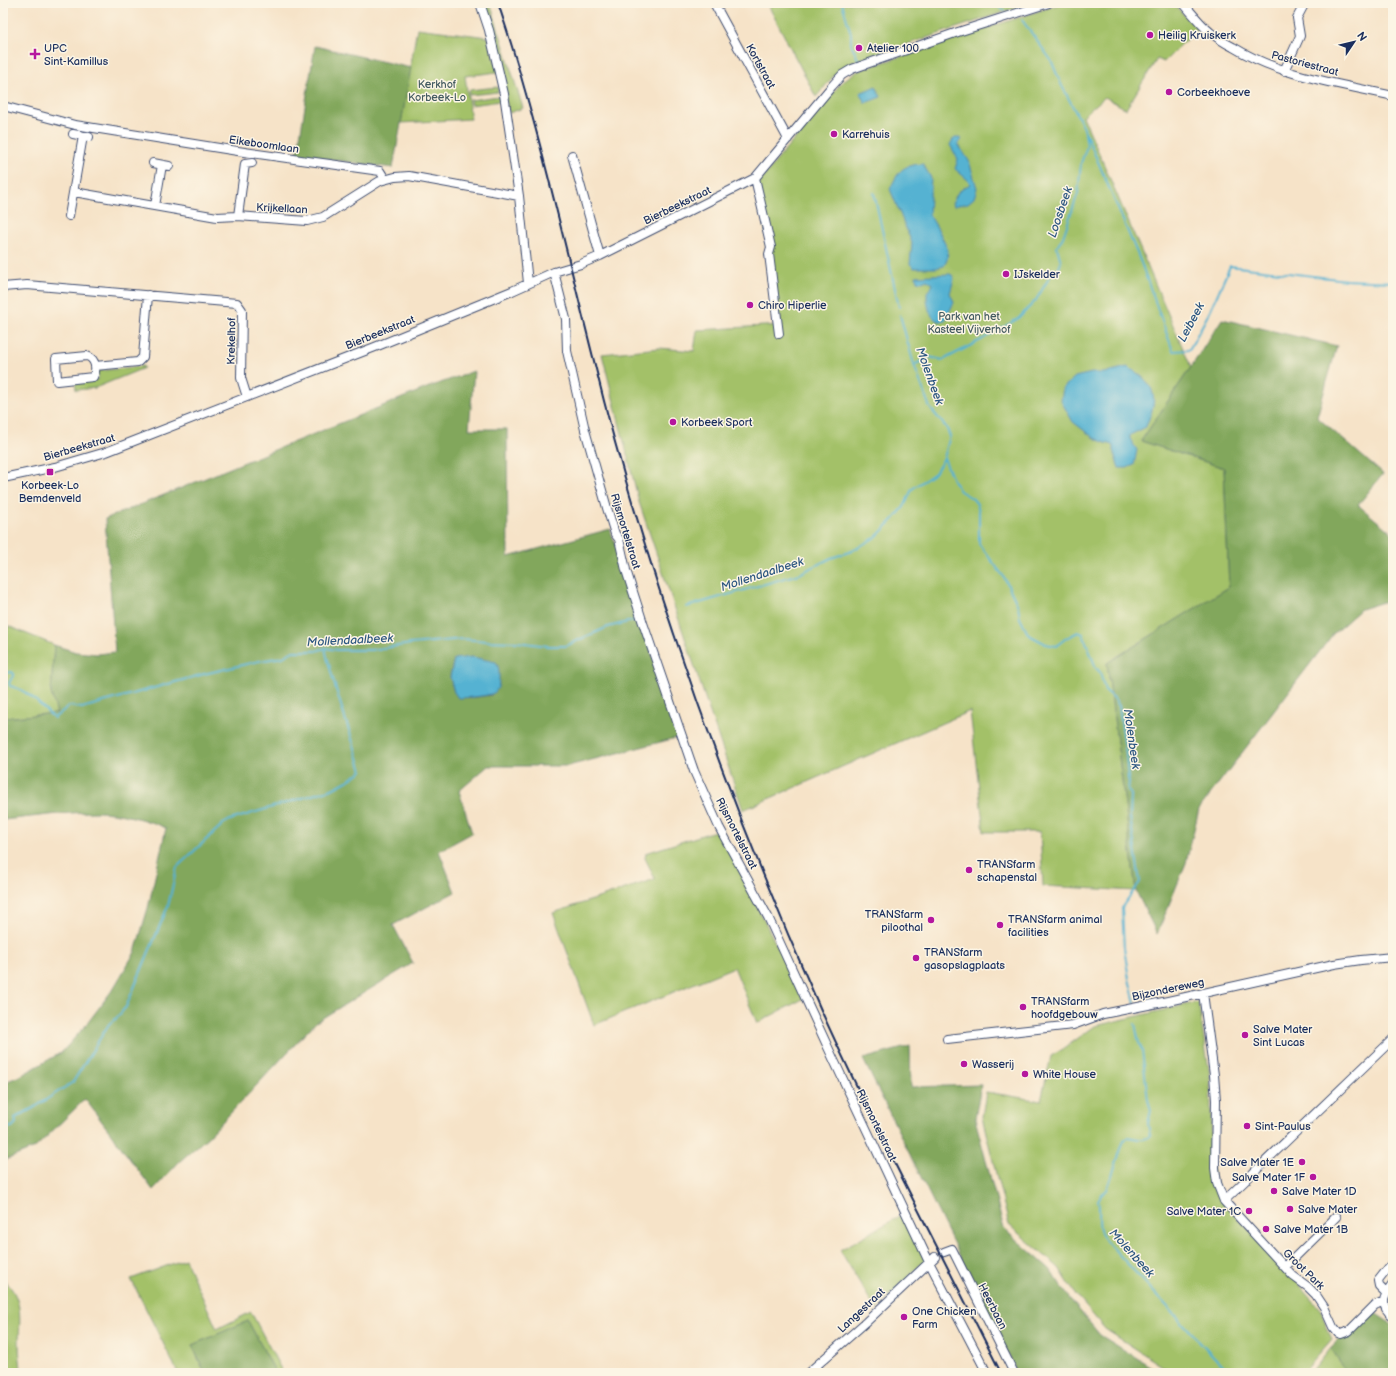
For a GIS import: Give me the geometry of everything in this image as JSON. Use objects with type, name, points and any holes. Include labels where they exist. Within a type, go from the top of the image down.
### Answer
[{"type":"street","points":[[480,3],[490,30],[504,94],[519,196],[528,283]]},
{"type":"street","name":"Kortstraat","points":[[714,3],[788,139]]},
{"type":"street","name":"Bierbeekstraat","points":[[3,478],[106,452],[389,341],[554,272],[581,264],[600,256],[755,178],[837,80],[852,69],[951,34],[1049,3]]},
{"type":"street","name":"Pastoriestraat","points":[[1183,3],[1210,33],[1251,58],[1284,71],[1311,79],[1393,96]]},
{"type":"street","points":[[1284,71],[1300,36],[1298,18],[1305,3]]},
{"type":"street","name":"Eikeboomlaan","points":[[3,106],[75,124],[244,152],[380,171],[386,179]]},
{"type":"street","points":[[69,216],[86,137],[73,134]]},
{"type":"street","points":[[572,155],[600,256]]},
{"type":"street","points":[[153,163],[165,166],[155,206]]},
{"type":"street","name":"Krijkellaan","points":[[238,216],[245,164],[252,163]]},
{"type":"street","points":[[386,179],[396,176],[409,176],[519,196]]},
{"type":"street","points":[[755,178],[771,247],[769,254],[780,334]]},
{"type":"street","name":"Krijkellaan","points":[[74,192],[216,217],[238,216],[307,222],[323,217],[386,179]]},
{"type":"street","name":"Rijsmortelstraat","points":[[554,272],[566,319],[566,351],[585,430],[615,534],[619,539],[626,570],[694,771],[719,827],[768,917],[832,1056],[987,1373]]},
{"type":"street","name":"Krekelhof","points":[[3,287],[27,285],[235,302],[239,304],[242,310],[241,378],[247,397]]},
{"type":"street","points":[[95,366],[138,362],[141,360],[143,357],[148,296]]},
{"type":"street","points":[[88,356],[94,361],[95,366],[95,373],[93,377],[57,381],[56,359],[88,356]]},
{"type":"street","name":"Bijzondereweg","points":[[947,1039],[1073,1025],[1103,1014],[1168,1002],[1334,964],[1361,960],[1393,958]]},
{"type":"street","name":"Groot Park","points":[[1202,993],[1216,1094],[1215,1168],[1217,1183],[1224,1201],[1293,1276],[1316,1295],[1324,1307],[1332,1327],[1338,1333],[1341,1334],[1349,1331],[1375,1305],[1384,1302]]},
{"type":"street","points":[[1224,1201],[1393,1040]]},
{"type":"street","points":[[1285,1267],[1336,1217]]},
{"type":"street","name":"Heerbaan","points":[[948,1250],[1014,1373]]},
{"type":"street","name":"Langestraat","points":[[808,1373],[866,1322],[932,1260]]},
{"type":"street","points":[[1386,1293],[1379,1286],[1378,1281],[1393,1262]]},
{"type":"street","points":[[1393,1284],[1386,1293],[1384,1302],[1386,1311],[1393,1316]]},
{"type":"green space","points":[[482,3],[490,3],[523,108],[509,113]]},
{"type":"green space","points":[[767,3],[1031,3],[851,63],[836,73],[816,97]]},
{"type":"green space","name":"Park van het Kasteel Vijverhof","points":[[1063,3],[1173,3],[1197,29],[1164,62],[1157,59],[1126,109],[1105,97],[1083,116],[1191,367],[1141,441],[1224,468],[1229,587],[1107,663],[1136,891],[1043,886],[1040,832],[984,832],[970,711],[743,810],[639,502],[602,354],[659,348],[694,351],[697,330],[781,325],[758,183],[842,82],[860,70]]},
{"type":"green space","name":"Kerkhof Korbeek-Lo","points":[[417,28],[488,37],[498,72],[465,76],[471,119],[401,123]]},
{"type":"green space","points":[[315,46],[411,68],[393,168],[297,155]]},
{"type":"green space","points":[[498,87],[498,92],[469,95],[469,90]]},
{"type":"green space","points":[[499,96],[500,101],[471,105],[470,100]]},
{"type":"green space","points":[[1222,319],[1337,346],[1317,417],[1383,474],[1358,505],[1393,534],[1393,599],[1361,609],[1333,634],[1199,809],[1186,863],[1157,934],[1136,891],[1107,663],[1229,587],[1224,468],[1141,441]]},
{"type":"green space","points":[[143,366],[144,368],[95,388],[76,390],[75,382],[98,379],[98,371]]},
{"type":"green space","points":[[474,371],[469,429],[507,429],[508,557],[610,529],[680,737],[568,766],[488,766],[459,791],[472,833],[439,851],[455,892],[393,925],[413,963],[316,1022],[209,1136],[179,1162],[153,1190],[85,1099],[35,1148],[3,1161],[3,1083],[22,1075],[62,1052],[86,1025],[113,989],[135,952],[148,908],[166,828],[133,817],[106,812],[74,813],[3,820],[3,718],[57,713],[51,693],[54,645],[76,652],[97,654],[115,652],[105,519],[429,387]],"holes":[[[454,659],[492,695],[470,698],[454,692],[450,677]]]},
{"type":"green space","points":[[3,625],[54,645],[51,693],[57,713],[3,718]]},
{"type":"green space","points":[[715,831],[721,833],[803,999],[757,1023],[734,967],[594,1025],[553,913],[655,879],[645,858],[646,853]]},
{"type":"green space","points":[[1198,1002],[1210,1076],[1213,1177],[1223,1201],[1320,1308],[1332,1340],[1303,1373],[1173,1373],[1105,1329],[1076,1295],[1059,1268],[1009,1225],[982,1117],[986,1092],[1041,1101],[1051,1056],[1095,1026]]},
{"type":"green space","points":[[910,1046],[911,1087],[981,1085],[975,1119],[1004,1229],[1050,1269],[1070,1299],[1100,1335],[1161,1373],[1017,1373],[863,1059]]},
{"type":"green space","points":[[905,1213],[925,1260],[876,1310],[840,1250]]},
{"type":"green space","points":[[185,1259],[217,1329],[251,1312],[283,1373],[276,1373],[248,1321],[192,1345],[205,1373],[178,1373],[131,1279]]},
{"type":"green space","points":[[3,1279],[15,1294],[18,1302],[20,1318],[19,1345],[21,1373],[3,1373]]},
{"type":"green space","points":[[1375,1313],[1393,1325],[1393,1373],[1347,1373],[1331,1348],[1339,1340]]},
{"type":"green space","points":[[248,1321],[276,1373],[205,1373],[192,1345]]},
{"type":"green space","points":[[1331,1348],[1347,1373],[1311,1373]]},
{"type":"water","points":[[876,86],[881,97],[865,103],[860,93]]},
{"type":"water","points":[[957,137],[961,139],[958,144],[969,161],[977,188],[974,198],[968,203],[954,206],[952,204],[958,192],[970,184],[968,180],[955,169],[958,159],[950,145],[953,139]]},
{"type":"water","points":[[923,164],[931,178],[929,214],[948,250],[947,260],[944,266],[936,268],[914,268],[910,264],[912,243],[890,189],[902,170],[910,166]]},
{"type":"water","points":[[950,274],[954,279],[950,293],[954,302],[945,321],[941,321],[934,318],[930,312],[927,299],[927,292],[933,284],[927,280],[922,282],[917,281],[916,276]]},
{"type":"water","points":[[1127,367],[1147,382],[1153,393],[1154,399],[1146,427],[1130,435],[1130,439],[1137,450],[1134,465],[1127,468],[1119,468],[1113,446],[1094,438],[1073,422],[1061,401],[1063,388],[1075,377],[1092,373],[1104,373]]},
{"type":"water","points":[[472,657],[496,662],[499,671],[498,687],[495,692],[489,695],[458,698],[454,692],[450,677],[454,659]]},
{"type":"waterway","name":"Molenbeek","points":[[842,3],[851,34],[851,44],[858,59]]},
{"type":"waterway","name":"Loosbeek","points":[[993,3],[1004,10]]},
{"type":"waterway","name":"Loosbeek","points":[[1022,20],[1051,60],[1061,84],[1084,128]]},
{"type":"waterway","name":"Leibeek","points":[[1084,129],[1140,260],[1173,351],[1189,350],[1210,311],[1230,266],[1346,280],[1393,282]]},
{"type":"waterway","name":"Loosbeek","points":[[914,365],[929,357],[943,360],[983,339],[1019,318],[1036,300],[1052,273],[1059,268],[1061,262],[1057,247],[1063,237],[1078,193],[1081,163],[1087,146],[1085,133]]},
{"type":"waterway","name":"Molenbeek","points":[[874,193],[899,307]]},
{"type":"waterway","name":"Molenbeek","points":[[900,315],[914,365],[930,408],[946,427],[950,436],[944,458],[953,480],[960,491],[972,498],[977,504],[979,511],[979,544],[1004,577],[1018,606],[1020,618],[1027,632],[1031,636],[1046,644],[1056,646],[1078,632],[1083,634],[1096,668],[1100,672],[1105,690],[1114,698],[1119,706],[1126,754],[1129,782],[1128,790],[1131,795],[1130,817],[1140,882],[1122,907],[1124,948],[1135,1003]]},
{"type":"waterway","name":"Mollendaalbeek","points":[[686,607],[799,574],[831,558],[852,551],[876,537],[893,520],[904,507],[912,489],[935,473],[944,458]]},
{"type":"waterway","name":"Mollendaalbeek","points":[[3,673],[12,672],[14,674],[9,683],[10,686],[28,695],[54,718],[69,706],[82,708],[204,674],[283,657],[293,651],[316,651],[325,648],[337,650],[371,650],[411,644],[463,639],[565,646],[608,627],[636,620]]},
{"type":"waterway","points":[[3,1128],[12,1127],[16,1123],[15,1118],[35,1107],[73,1082],[109,1024],[116,1019],[126,1007],[168,906],[177,867],[223,824],[230,820],[332,789],[362,771],[337,695],[325,648]]},
{"type":"waterway","name":"Molenbeek","points":[[1135,1024],[1142,1050],[1148,1100],[1151,1110],[1148,1123],[1150,1136],[1145,1139],[1128,1137],[1124,1140],[1107,1190],[1098,1200],[1099,1225],[1101,1233],[1111,1246],[1219,1362],[1227,1367],[1235,1368],[1243,1372],[1258,1373]]},
{"type":"railway","points":[[498,3],[526,93],[550,183],[603,399],[622,467],[663,601],[707,729],[762,871],[821,1010],[887,1147],[1001,1373]]},
{"type":"place","name":"Heilig Kruiskerk","points":[[1150,35]]},
{"type":"place","name":"Atelier 100","points":[[859,48]]},
{"type":"place","name":"UPC Sint-Kamillus","points":[[35,54]]},
{"type":"place","name":"Corbeekhoeve","points":[[1169,92]]},
{"type":"place","name":"Karrehuis","points":[[834,134]]},
{"type":"place","name":"IJskelder","points":[[1006,274]]},
{"type":"place","name":"Chiro Hiperlie","points":[[750,305]]},
{"type":"place","name":"Korbeek Sport","points":[[673,422]]},
{"type":"place","name":"Korbeek-Lo Bemdenveld","points":[[50,472]]},
{"type":"place","name":"TRANSfarm schapenstal","points":[[969,870]]},
{"type":"place","name":"TRANSfarm piloothal","points":[[931,920]]},
{"type":"place","name":"TRANSfarm animal facilities","points":[[1000,925]]},
{"type":"place","name":"TRANSfarm gasopslagplaats","points":[[916,958]]},
{"type":"place","name":"TRANSfarm hoofdgebouw","points":[[1023,1007]]},
{"type":"place","name":"Salve Mater Sint Lucas","points":[[1245,1035]]},
{"type":"place","name":"Wasserij","points":[[964,1064]]},
{"type":"place","name":"White House","points":[[1025,1074]]},
{"type":"place","name":"Sint-Paulus","points":[[1247,1126]]},
{"type":"place","name":"Salve Mater 1E","points":[[1302,1162]]},
{"type":"place","name":"Salve Mater 1F","points":[[1313,1177]]},
{"type":"place","name":"Salve Mater 1D","points":[[1274,1191]]},
{"type":"place","name":"Salve Mater","points":[[1290,1209]]},
{"type":"place","name":"Salve Mater 1C","points":[[1249,1211]]},
{"type":"place","name":"Salve Mater 1B","points":[[1266,1229]]},
{"type":"place","name":"One Chicken Farm","points":[[904,1317]]}]
